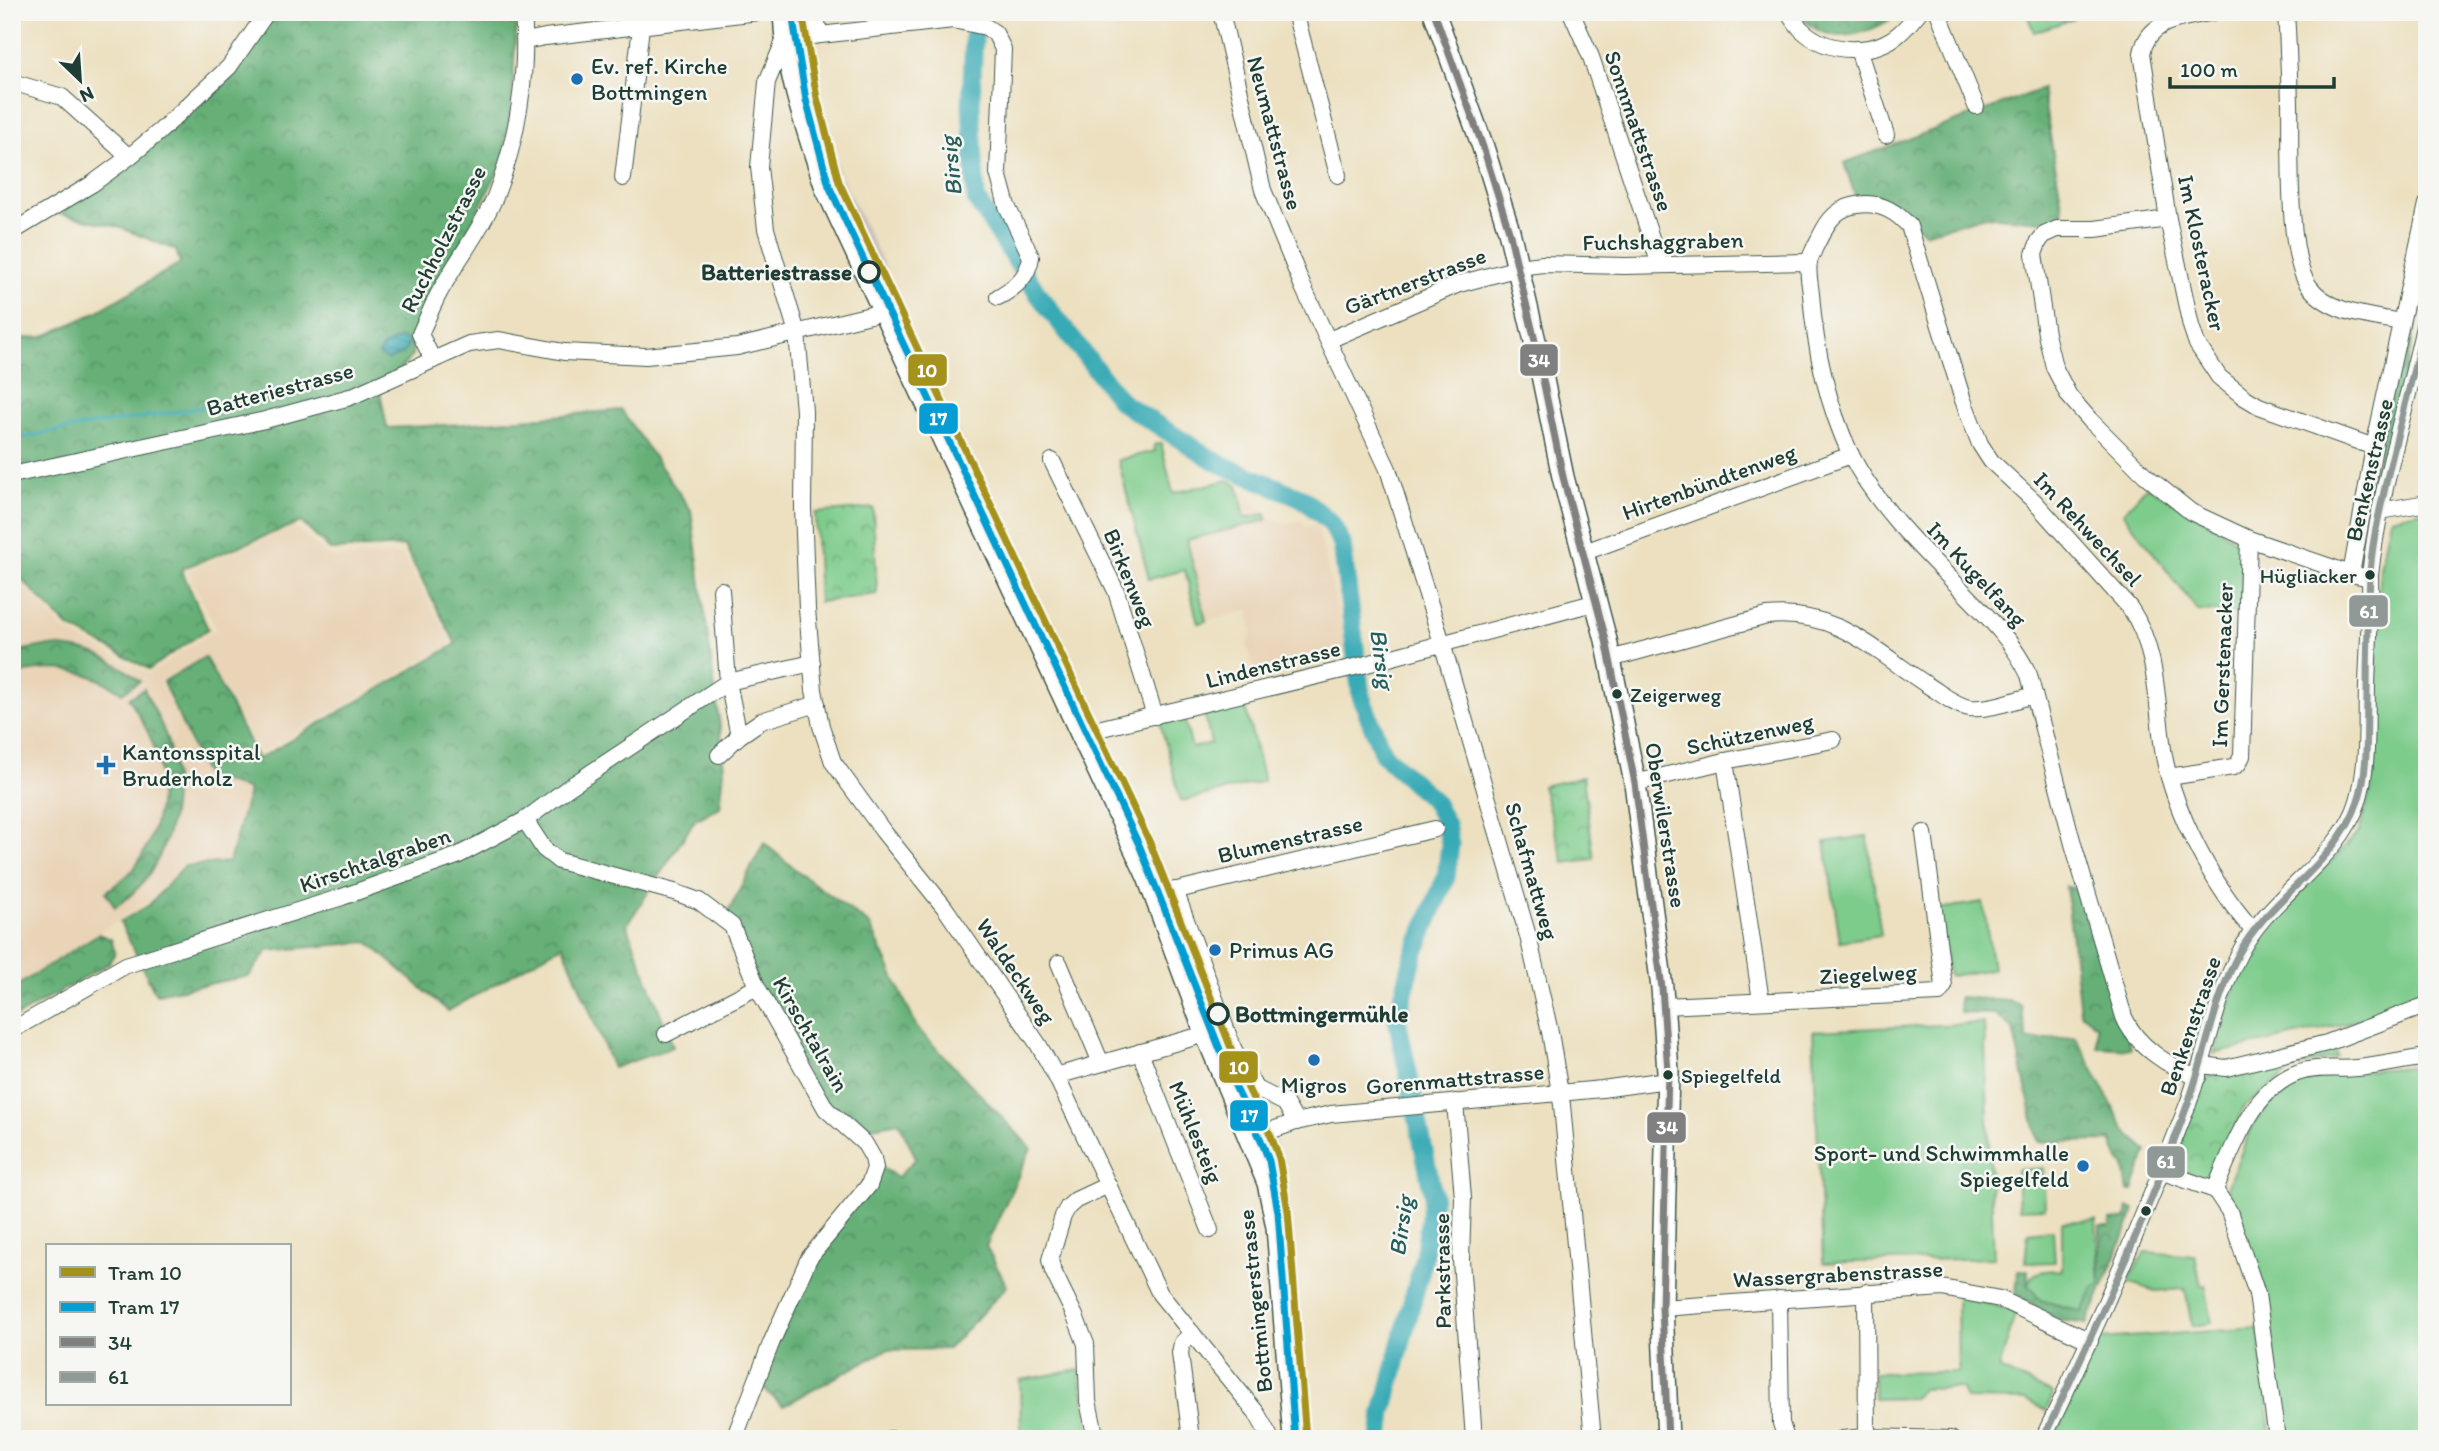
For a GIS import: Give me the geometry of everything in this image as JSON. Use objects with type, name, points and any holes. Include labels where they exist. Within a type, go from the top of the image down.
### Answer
[{"type":"main road","name":"Bottmingerstrasse","points":[[784,12],[785,39],[793,78],[826,188],[1081,735],[1165,892],[1206,1034],[1268,1183],[1275,1213],[1294,1439]]},
{"type":"main road","name":"Oberwilerstrasse","points":[[1434,12],[1483,147],[1509,231],[1563,477],[1597,602],[1635,783],[1664,1006],[1667,1080],[1662,1308],[1668,1439]]},
{"type":"street","points":[[12,232],[92,184],[129,157],[224,72],[267,12]]},
{"type":"street","name":"Ruchholzstrasse","points":[[433,359],[420,334],[438,295],[472,241],[494,197],[515,131],[525,41],[523,12]]},
{"type":"street","points":[[525,41],[641,27],[700,15],[758,12]]},
{"type":"street","points":[[814,12],[820,34]]},
{"type":"street","name":"Neumattstrasse","points":[[1221,12],[1263,190],[1279,233],[1329,340]]},
{"type":"street","points":[[1295,12],[1338,175]]},
{"type":"street","name":"Sonnmattstrasse","points":[[1571,12],[1591,57],[1660,265]]},
{"type":"street","points":[[1788,12],[1802,30],[1814,38],[1834,47],[1858,49],[1883,43],[1900,33],[1919,12]]},
{"type":"street","points":[[1938,12],[1976,106]]},
{"type":"street","name":"Im Klosteracker","points":[[2213,12],[2163,24],[2147,35],[2142,52],[2168,219],[2197,344],[2219,377],[2259,406],[2374,447]]},
{"type":"street","points":[[2286,12],[2292,197],[2297,258],[2301,270],[2309,286],[2323,299],[2344,310],[2402,322]]},
{"type":"street","points":[[785,39],[921,18],[953,20],[986,27],[995,33],[1003,49],[998,173],[1007,206],[1031,257],[1016,287],[998,297]]},
{"type":"street","points":[[623,178],[641,27]]},
{"type":"street","name":"Waldeckweg","points":[[785,39],[767,82],[759,162],[766,229],[797,333],[804,411],[803,508],[812,663],[817,704],[833,762],[883,831],[945,908],[1038,1044],[1056,1076],[1160,1294],[1256,1412],[1271,1439]]},
{"type":"street","points":[[1858,49],[1886,135]]},
{"type":"street","points":[[12,82],[62,97],[129,157]]},
{"type":"street","name":"Im Rehwechsel","points":[[1843,208],[1870,204],[1887,208],[1909,226],[1959,388],[1980,444],[1991,461],[2034,501],[2116,591],[2140,623],[2149,648],[2174,798],[2195,842],[2236,912],[2253,930]]},
{"type":"street","name":"Benkenstrasse","points":[[2351,573],[2374,447],[2427,204]]},
{"type":"street","name":"Im Kugelfang","points":[[1843,208],[1825,225],[1808,262],[1826,391],[1851,455],[1874,494],[2006,636],[2018,653],[2029,675],[2073,844],[2124,1017],[2133,1035],[2153,1053],[2184,1072],[2200,1071]]},
{"type":"street","points":[[2168,219],[2095,229],[2057,229],[2039,241],[2034,254],[2046,334],[2054,367],[2074,402],[2146,475],[2191,512],[2249,539],[2371,578]]},
{"type":"street","name":"Fuchshaggraben","points":[[1518,268],[1543,264],[1808,262]]},
{"type":"street","name":"Gärtnerstrasse","points":[[1329,340],[1459,284],[1518,268]]},
{"type":"street","name":"Batteriestrasse","points":[[12,475],[265,420],[350,397],[469,344],[499,340],[564,352],[646,356],[737,347],[883,312]]},
{"type":"street","name":"Benkenstrasse","points":[[2043,1439],[2090,1341],[2161,1171],[2200,1071],[2225,987],[2239,954],[2253,930],[2272,907],[2342,836],[2357,804],[2366,764],[2371,578],[2380,511],[2421,368],[2427,313]]},
{"type":"street","name":"Schafmattweg","points":[[1329,340],[1385,460],[1528,936],[1550,1032],[1566,1137],[1592,1439]]},
{"type":"street","name":"Hirtenbündtenweg","points":[[1582,553],[1851,455]]},
{"type":"street","name":"Birkenweg","points":[[1052,461],[1116,591],[1156,716]]},
{"type":"street","points":[[2380,511],[2427,503]]},
{"type":"street","name":"Im Gerstenacker","points":[[2169,777],[2233,766],[2241,761],[2249,539]]},
{"type":"street","points":[[721,590],[728,682],[739,736]]},
{"type":"street","name":"Lindenstrasse","points":[[1081,735],[1096,729],[1363,665],[1597,602]]},
{"type":"street","points":[[1610,659],[1767,616],[1794,615],[1831,623],[1868,643],[1915,678],[1967,708],[1983,708],[2034,695]]},
{"type":"street","name":"Kirschtalgraben","points":[[12,1030],[126,964],[418,871],[485,843],[525,820],[568,788],[728,682],[812,663]]},
{"type":"street","points":[[719,755],[739,736],[761,721],[817,704]]},
{"type":"street","name":"Schützenweg","points":[[1635,783],[1725,761],[1833,740]]},
{"type":"street","points":[[1725,761],[1761,1001]]},
{"type":"street","name":"Kirschtalrain","points":[[525,820],[544,849],[559,861],[699,901],[732,926],[757,987],[826,1109],[865,1144],[873,1158],[875,1168],[869,1185],[809,1258],[772,1341],[734,1439]]},
{"type":"street","name":"Blumenstrasse","points":[[1165,892],[1435,829]]},
{"type":"street","name":"Ziegelweg","points":[[1664,1006],[1939,993],[1943,990],[1924,833]]},
{"type":"street","name":"Bottmingerstrasse","points":[[1165,892],[1233,1048],[1255,1088],[1285,1103],[1296,1122]]},
{"type":"street","points":[[1059,963],[1101,1063]]},
{"type":"street","points":[[666,1034],[757,987]]},
{"type":"street","points":[[2200,1071],[2226,1068],[2327,1043],[2427,1005]]},
{"type":"street","points":[[1056,1076],[1206,1034]]},
{"type":"street","name":"Mühlesteig","points":[[1140,1052],[1210,1230]]},
{"type":"street","points":[[2215,1190],[2248,1116],[2280,1082],[2308,1070],[2354,1069],[2427,1057]]},
{"type":"street","name":"Gorenmattstrasse","points":[[1249,1138],[1296,1122],[1331,1114],[1667,1080]]},
{"type":"street","name":"Parkstrasse","points":[[1455,1102],[1464,1198],[1461,1260],[1474,1439]]},
{"type":"street","points":[[2161,1171],[2215,1190],[2229,1211],[2258,1294],[2277,1439]]},
{"type":"street","points":[[1096,1439],[1088,1401],[1086,1344],[1050,1260],[1068,1207],[1076,1200],[1108,1185]]},
{"type":"street","name":"Wassergrabenstrasse","points":[[1662,1308],[1942,1288],[2000,1299],[2090,1341]]},
{"type":"street","points":[[1867,1438],[1868,1292]]},
{"type":"street","points":[[1780,1299],[1781,1423],[1786,1439]]},
{"type":"street","points":[[1191,1439],[1180,1353],[1182,1343],[1192,1334]]},
{"type":"street","points":[[889,1439],[941,1439]]},
{"type":"street","points":[[1842,1439],[1951,1439]]},
{"type":"shaded area","points":[[796,12],[807,12],[808,45],[817,93],[838,170],[888,273],[887,281],[1162,866],[1243,1074],[1268,1122],[1281,1156],[1287,1182],[1291,1244],[1284,1246],[1277,1185],[1255,1117],[1225,1059],[830,186],[799,56]]},
{"type":"shaded area","points":[[1161,443],[1173,493],[1228,480],[1238,485],[1266,514],[1284,525],[1302,520],[1305,527],[1317,523],[1347,651],[1256,675],[1247,645],[1252,631],[1250,610],[1198,623],[1185,570],[1149,579],[1118,460],[1155,451],[1154,445]]},
{"type":"shaded area","name":"Kantonsspital Bruderholz","points":[[296,527],[330,558],[402,555],[452,643],[260,753],[206,655],[159,681],[205,778],[247,791],[227,861],[182,863],[147,902],[12,987],[12,572],[63,629],[149,674],[216,629],[187,571]]},
{"type":"green space","points":[[273,12],[514,12],[516,29],[512,96],[503,162],[413,336],[412,356],[380,391],[387,428],[621,410],[691,510],[720,727],[724,770],[720,807],[695,820],[627,925],[673,1047],[613,1068],[563,945],[448,1011],[368,942],[267,951],[249,976],[156,994],[120,922],[149,905],[184,866],[229,862],[249,790],[205,775],[163,682],[205,657],[258,759],[456,644],[404,546],[330,550],[301,522],[181,569],[208,629],[149,669],[67,626],[12,569],[12,339],[43,337],[93,314],[180,263],[176,250],[119,227],[58,213],[134,161],[232,78]]},
{"type":"green space","points":[[1798,12],[1902,12],[1862,32],[1835,35],[1821,32]]},
{"type":"green space","points":[[2026,12],[2071,12],[2073,19],[2034,32]]},
{"type":"green space","points":[[2042,89],[2065,223],[1986,216],[1924,233],[1893,202],[1856,198],[1844,163]]},
{"type":"green space","points":[[2427,216],[2427,277],[2377,496],[2364,568],[2360,569],[2360,545]]},
{"type":"green space","points":[[1161,443],[1173,493],[1228,480],[1238,485],[1245,518],[1266,514],[1267,520],[1187,540],[1206,621],[1198,623],[1185,570],[1149,579],[1118,460],[1155,451],[1154,445]]},
{"type":"green space","points":[[2147,486],[2243,544],[2241,613],[2198,611],[2123,513]]},
{"type":"green space","points":[[873,508],[877,594],[819,602],[815,513]]},
{"type":"green space","points":[[2427,510],[2427,995],[2348,1023],[2214,1054],[2246,950],[2359,832],[2374,777],[2377,608],[2380,568],[2390,518]]},
{"type":"green space","points":[[45,646],[72,648],[96,654],[118,665],[140,681],[122,693],[97,679],[70,671],[42,670],[14,675],[12,652]]},
{"type":"green space","points":[[144,689],[168,743],[173,765],[172,812],[159,856],[148,876],[133,893],[115,907],[106,892],[135,867],[150,840],[158,809],[158,762],[149,734],[129,698]]},
{"type":"green space","points":[[1244,703],[1264,781],[1181,801],[1160,722],[1184,718],[1192,748],[1211,743],[1204,713]]},
{"type":"green space","points":[[1583,777],[1594,859],[1564,863],[1542,786]]},
{"type":"green space","points":[[1867,836],[1881,935],[1840,941],[1825,842]]},
{"type":"green space","points":[[764,843],[870,925],[917,1028],[1031,1148],[986,1246],[1007,1286],[948,1349],[886,1350],[783,1406],[759,1385],[813,1256],[878,1163],[897,1178],[916,1158],[899,1122],[857,1130],[820,1097],[760,994],[728,912]]},
{"type":"green space","points":[[2066,886],[2075,888],[2131,1049],[2097,1047],[2097,1026],[2080,1012]]},
{"type":"green space","points":[[1983,902],[1993,969],[1949,976],[1938,909]]},
{"type":"green space","points":[[98,934],[111,939],[115,953],[108,964],[12,1019],[12,989]]},
{"type":"green space","points":[[1959,997],[2009,1001],[2021,1005],[2027,1040],[2076,1037],[2125,1130],[2147,1151],[2133,1191],[2128,1191],[2124,1165],[2111,1141],[2038,1142],[2013,1029],[1995,1014],[1960,1013]]},
{"type":"green space","points":[[1984,1023],[1994,1258],[1823,1263],[1813,1031]]},
{"type":"green space","points":[[2335,1047],[2337,1057],[2296,1067],[2244,1107],[2213,1183],[2172,1167],[2205,1076]]},
{"type":"green space","points":[[2427,1065],[2427,1439],[2285,1439],[2267,1296],[2227,1187],[2254,1122],[2288,1086],[2303,1076]]},
{"type":"green space","points":[[2043,1168],[2045,1208],[2019,1209],[2017,1170]]},
{"type":"green space","points":[[2128,1208],[2135,1210],[2087,1324],[2058,1320],[2016,1294],[2018,1271],[2028,1270],[2028,1285],[2040,1300],[2082,1312],[2093,1288],[2100,1284],[2100,1226],[2110,1226],[2110,1220],[2126,1219]]},
{"type":"green space","points":[[2096,1220],[2100,1285],[2093,1288],[2082,1312],[2040,1300],[2028,1285],[2036,1273],[2062,1270],[2062,1222]]},
{"type":"green space","points":[[2053,1230],[2055,1262],[2025,1263],[2028,1233]]},
{"type":"green space","points":[[2145,1252],[2195,1256],[2201,1286],[2205,1285],[2212,1323],[2192,1326],[2185,1289],[2155,1291],[2127,1282]]},
{"type":"green space","points":[[1957,1296],[2016,1311],[1999,1369],[2053,1394],[2046,1411],[2026,1400],[1966,1399],[1961,1388],[1922,1389],[1914,1398],[1874,1399],[1874,1373],[1958,1372]]},
{"type":"green space","points":[[2258,1328],[2272,1439],[2061,1439],[2057,1431],[2099,1339]]},
{"type":"green space","points":[[1079,1370],[1090,1433],[1021,1436],[1020,1380]]},
{"type":"water","points":[[401,338],[409,343],[404,353],[388,360],[379,355],[383,347]]},
{"type":"waterway","name":"Birsig","points":[[975,12],[971,104],[976,199],[1038,294],[1121,402],[1218,463],[1302,498],[1331,523],[1342,544],[1361,696],[1383,754],[1433,800],[1446,824],[1450,844],[1446,877],[1414,954],[1397,1019],[1433,1195],[1424,1257],[1383,1412],[1380,1439]]},
{"type":"waterway","points":[[12,440],[214,405],[280,388]]},
{"type":"tram line","name":"10","points":[[802,12],[817,98],[839,182],[1150,843],[1242,1076],[1279,1158],[1288,1211],[1306,1439]]},
{"type":"tram line","name":"17","points":[[792,13],[806,100],[829,186],[1140,847],[1232,1080],[1269,1161],[1278,1212],[1295,1439]]},
{"type":"transit line","name":"34","points":[[1434,12],[1483,147],[1509,231],[1563,477],[1606,640],[1635,783],[1662,988],[1668,1071],[1662,1308],[1668,1439]]},
{"type":"transit line","name":"61","points":[[2043,1439],[2101,1315],[2155,1189],[2194,1084],[2230,971],[2252,933],[2335,843],[2358,801],[2366,750],[2372,555],[2389,470],[2427,314]]},
{"type":"place","name":"Ev. ref. Kirche Bottmingen","points":[[577,79]]},
{"type":"place","name":"Batteriestrasse","points":[[869,272]]},
{"type":"place","name":"Hügliacker","points":[[2370,575]]},
{"type":"place","name":"Zeigerweg","points":[[1617,694]]},
{"type":"place","name":"Kantonsspital Bruderholz","points":[[106,765]]},
{"type":"place","name":"Primus AG","points":[[1215,950]]},
{"type":"place","name":"Bottmingermühle","points":[[1218,1014]]},
{"type":"place","name":"Migros","points":[[1314,1060]]},
{"type":"place","name":"Spiegelfeld","points":[[1668,1075]]},
{"type":"place","name":"Sport- und Schwimmhalle Spiegelfeld","points":[[2083,1166]]}]
